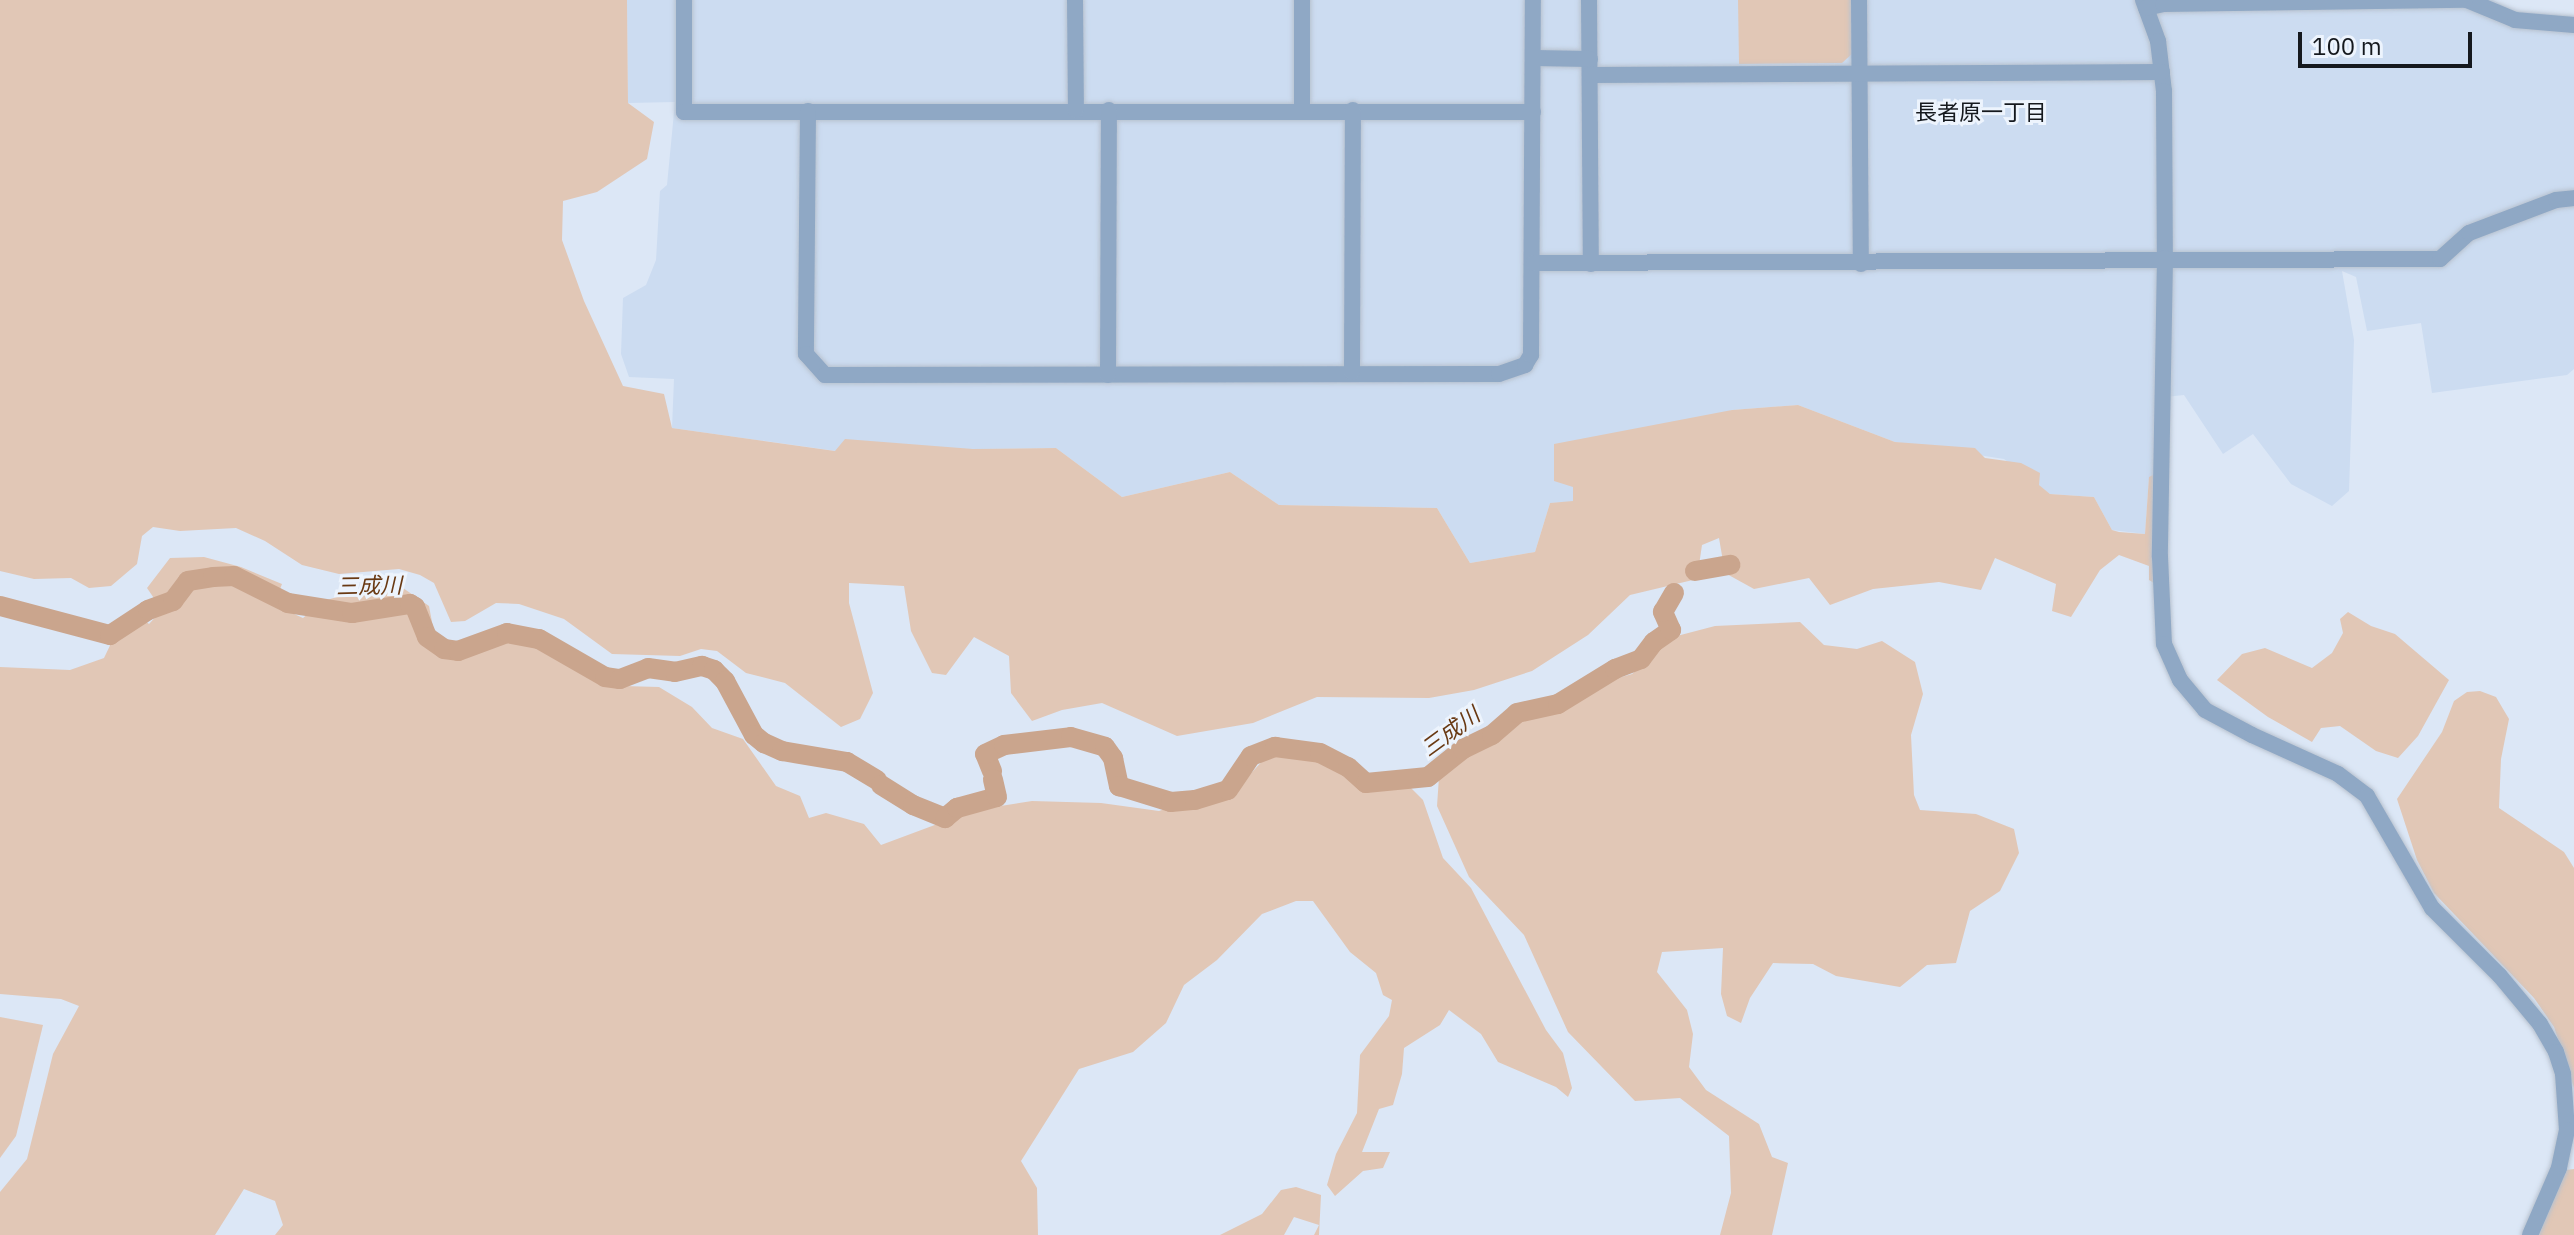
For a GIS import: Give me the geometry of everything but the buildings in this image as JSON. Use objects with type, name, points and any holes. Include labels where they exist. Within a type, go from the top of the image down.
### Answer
[{"type":"street","points":[[684,0],[684,112],[1302,109],[1533,112]]},
{"type":"street","points":[[1075,0],[1076,110]]},
{"type":"street","points":[[1302,0],[1302,109]]},
{"type":"street","points":[[808,111],[806,354],[825,375],[1499,374],[1525,365],[1531,355],[1534,263],[1533,0]]},
{"type":"street","points":[[1589,0],[1591,264]]},
{"type":"street","points":[[1859,0],[1861,264]]},
{"type":"street","points":[[2530,1235],[2559,1168],[2567,1130],[2563,1074],[2556,1052],[2540,1024],[2509,986],[2432,908],[2367,796],[2338,774],[2205,710],[2193,700],[2169,659],[2164,644],[2160,557],[2165,258],[2162,72],[2158,41],[2145,4],[2466,0],[2515,20],[2574,25]]},
{"type":"street","points":[[1533,58],[1590,67],[1859,72],[2162,72]]},
{"type":"street","points":[[1108,375],[1109,110]]},
{"type":"street","points":[[1352,372],[1353,110]]},
{"type":"street","points":[[1534,263],[1861,264],[2165,258],[2440,259],[2469,233],[2556,200],[2574,198]]},
{"type":"shaded area","points":[[0,0],[627,0],[628,103],[654,122],[647,159],[597,192],[563,201],[562,240],[584,301],[623,386],[664,394],[672,428],[835,451],[845,439],[973,449],[1056,448],[1122,497],[1230,472],[1279,505],[1437,508],[1470,563],[1535,552],[1550,503],[1573,501],[1573,487],[1554,481],[1554,444],[1732,410],[1798,405],[1895,442],[1975,448],[1985,458],[2021,463],[2040,473],[2039,485],[2050,494],[2094,497],[2112,530],[2119,532],[2145,534],[2149,477],[2155,474],[2154,583],[2149,580],[2149,566],[2119,555],[2100,570],[2071,617],[2052,611],[2056,584],[1995,558],[1981,590],[1939,582],[1873,589],[1830,605],[1809,578],[1754,589],[1725,573],[1719,538],[1702,545],[1697,579],[1630,595],[1588,635],[1532,671],[1474,690],[1429,698],[1317,697],[1253,723],[1177,736],[1102,703],[1062,710],[1032,721],[1011,693],[1009,656],[974,637],[946,675],[932,673],[911,631],[904,586],[849,583],[849,603],[873,693],[860,719],[841,727],[785,683],[746,673],[717,651],[701,649],[680,656],[612,654],[564,619],[519,604],[496,603],[465,621],[451,622],[434,583],[420,575],[399,569],[339,574],[302,565],[265,541],[236,528],[180,531],[153,527],[142,536],[137,564],[111,586],[89,588],[71,578],[34,579],[0,571]]},
{"type":"shaded area","points":[[627,0],[2493,0],[2513,11],[2574,16],[2574,369],[2567,375],[2432,393],[2421,323],[2367,331],[2356,277],[2342,271],[2354,340],[2349,491],[2332,506],[2291,484],[2253,434],[2223,454],[2184,395],[2155,398],[2155,474],[2149,478],[2145,534],[2112,530],[2094,497],[2050,494],[2004,459],[1895,442],[1798,405],[1732,410],[1573,487],[1573,502],[1550,503],[1535,552],[1470,563],[1437,508],[1279,505],[1230,472],[1122,497],[1056,448],[836,451],[672,428],[674,379],[629,377],[621,354],[623,298],[646,285],[656,260],[660,191],[667,185],[675,102],[628,103]]},
{"type":"shaded area","points":[[1738,0],[1852,0],[1853,53],[1842,63],[1739,64]]},
{"type":"shaded area","points":[[204,557],[241,567],[282,584],[274,605],[303,618],[323,601],[376,586],[403,588],[429,606],[436,643],[453,649],[508,624],[531,630],[567,646],[604,678],[623,686],[659,687],[692,707],[712,728],[743,739],[776,786],[800,796],[809,818],[826,813],[864,824],[881,845],[975,810],[1032,801],[1101,803],[1159,811],[1243,782],[1267,756],[1319,757],[1367,783],[1405,782],[1423,800],[1443,858],[1471,888],[1546,1030],[1563,1053],[1572,1088],[1568,1097],[1556,1087],[1498,1062],[1481,1034],[1449,1010],[1440,1025],[1404,1048],[1402,1074],[1393,1105],[1379,1109],[1362,1152],[1390,1152],[1383,1168],[1363,1171],[1335,1196],[1327,1185],[1336,1154],[1357,1113],[1360,1055],[1389,1016],[1392,1000],[1383,995],[1376,973],[1350,952],[1313,901],[1296,901],[1262,914],[1217,960],[1184,985],[1166,1023],[1133,1052],[1079,1069],[1021,1161],[1037,1188],[1038,1235],[275,1235],[283,1225],[275,1201],[244,1189],[215,1235],[0,1235],[0,1192],[27,1159],[53,1054],[79,1006],[61,999],[0,994],[0,667],[70,670],[104,658],[117,631],[138,614],[149,624],[162,610],[147,588],[170,558]]},
{"type":"shaded area","points":[[2348,612],[2371,626],[2395,634],[2449,680],[2418,736],[2398,758],[2376,751],[2340,726],[2321,728],[2312,742],[2268,717],[2217,680],[2242,654],[2265,648],[2312,668],[2332,653],[2343,633],[2340,619]]},
{"type":"shaded area","points":[[1800,622],[1824,645],[1857,649],[1882,641],[1915,662],[1923,694],[1911,735],[1914,795],[1920,810],[1976,814],[2014,829],[2019,853],[2000,891],[1970,911],[1956,963],[1927,965],[1900,987],[1836,976],[1813,964],[1773,963],[1750,998],[1741,1023],[1727,1016],[1721,994],[1723,948],[1662,952],[1657,972],[1687,1010],[1693,1034],[1689,1067],[1706,1090],[1759,1124],[1772,1157],[1788,1163],[1772,1235],[1720,1235],[1731,1193],[1729,1136],[1680,1098],[1635,1101],[1568,1032],[1524,935],[1469,877],[1437,806],[1439,777],[1455,754],[1522,706],[1632,674],[1673,637],[1715,626]]},
{"type":"shaded area","points":[[2480,691],[2496,697],[2509,719],[2501,759],[2499,808],[2564,852],[2574,868],[2574,1088],[2554,1027],[2534,998],[2434,893],[2417,860],[2397,799],[2442,732],[2454,701],[2467,692]]},
{"type":"shaded area","points":[[0,1017],[43,1025],[16,1136],[0,1158]]},
{"type":"shaded area","points":[[2574,1169],[2574,1235],[2539,1235],[2566,1170]]},
{"type":"shaded area","points":[[1296,1187],[1321,1195],[1319,1235],[1314,1235],[1319,1225],[1294,1217],[1284,1235],[1220,1235],[1262,1214],[1281,1190]]},
{"type":"waterway","name":"三成川","points":[[1695,571],[1730,565]]},
{"type":"waterway","name":"三成川","points":[[0,606],[110,635],[148,610],[173,601],[188,581],[213,577],[234,576],[288,603],[352,613],[410,604],[415,607],[427,637],[444,649],[458,651],[507,633],[539,639],[605,677],[620,679],[648,668],[675,672],[702,666],[714,670],[725,681],[754,735],[764,743],[782,751],[847,762],[877,780]]},
{"type":"waterway","name":"三成川","points":[[992,771],[985,754],[1004,745],[1071,737],[1105,747],[1113,758],[1119,786],[1171,802],[1195,800],[1228,790],[1251,756],[1275,747],[1320,753],[1348,767],[1366,783],[1428,777],[1463,749],[1492,735],[1517,713],[1558,704],[1615,669],[1641,659],[1654,642],[1671,630],[1663,612],[1674,593]]},
{"type":"waterway","name":"三成川","points":[[881,785],[913,805],[945,818],[957,808],[997,797],[993,779]]},
{"type":"district","name":"長者原一丁目","points":[[1981,112]]}]
